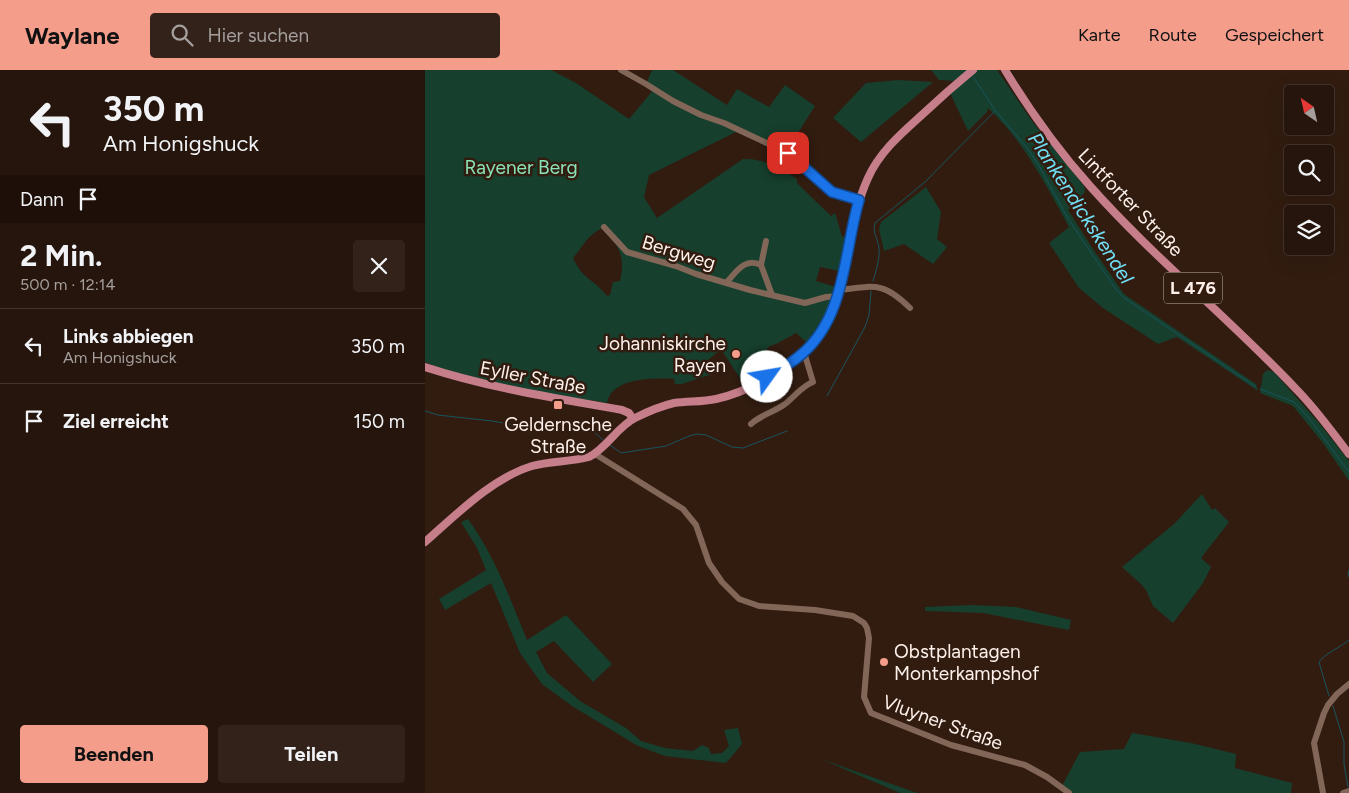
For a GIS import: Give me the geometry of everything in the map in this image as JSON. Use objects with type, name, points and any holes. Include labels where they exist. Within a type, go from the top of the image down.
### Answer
[{"type":"main road","points":[[425,542],[506,476],[534,465],[581,459],[595,454],[616,432],[633,418],[673,404],[714,399],[729,395],[758,382],[789,364],[804,352],[820,333],[830,315],[838,293],[859,200],[872,170],[891,143],[973,70]]},
{"type":"main road","name":"Lintforter Straße","points":[[1005,70],[1056,146],[1090,186],[1127,226],[1297,390],[1324,420],[1349,454]]},
{"type":"main road","name":"Eyller Straße","points":[[425,366],[470,381],[542,397],[622,410],[629,413],[633,418]]},
{"type":"street","points":[[621,70],[673,101],[701,115],[724,123],[788,153],[832,192],[859,200]]},
{"type":"street","name":"Bergweg","points":[[604,228],[627,252],[727,282],[805,303],[838,293]]},
{"type":"street","points":[[766,241],[761,265],[772,294]]},
{"type":"street","name":"Bergweg","points":[[727,282],[744,264],[753,262],[761,265]]},
{"type":"street","points":[[838,293],[869,286],[885,288],[910,308]]},
{"type":"street","points":[[751,424],[756,419],[784,405],[807,384],[813,382],[804,352]]},
{"type":"street","name":"Vluyner Straße","points":[[595,454],[683,509],[697,525],[709,563],[722,582],[739,599],[759,606],[830,611],[853,616],[864,623],[869,638],[864,697],[871,713],[951,745],[1025,765],[1047,777],[1069,793]]},
{"type":"street","points":[[1323,793],[1315,742],[1328,705],[1349,684]]},
{"type":"street","points":[[1343,793],[1349,791]]},
{"type":"green space","name":"Rayener Berg","points":[[425,70],[551,70],[576,83],[629,119],[654,89],[646,84],[652,70],[673,70],[727,105],[737,89],[769,107],[785,85],[815,106],[787,150],[740,130],[649,175],[644,197],[657,218],[743,159],[750,159],[771,165],[791,175],[797,179],[797,183],[831,216],[835,213],[842,236],[847,238],[840,271],[820,267],[816,281],[836,287],[826,317],[807,343],[796,333],[768,347],[766,351],[771,363],[768,365],[771,370],[745,386],[721,349],[707,361],[712,374],[682,384],[675,384],[674,379],[635,381],[617,388],[610,394],[607,403],[471,382],[425,362]],"holes":[[[604,227],[620,252],[622,265],[620,281],[613,282],[610,295],[607,296],[581,271],[573,258],[589,237]]]},
{"type":"green space","points":[[931,70],[997,70],[1032,121],[1084,186],[1085,192],[1068,210],[1124,294],[1256,384],[1258,391],[1177,337],[1158,344],[1103,308],[1079,288],[1049,243],[1069,227],[1023,149],[988,108],[987,112],[968,131],[950,93],[956,81],[939,80]]},
{"type":"green space","points":[[898,80],[933,82],[861,142],[833,118],[866,83]]},
{"type":"green space","points":[[926,187],[941,212],[937,239],[947,247],[933,264],[904,244],[884,251],[879,229],[881,222]]},
{"type":"green space","points":[[1267,370],[1274,372],[1319,423],[1349,461],[1349,481],[1323,443],[1293,406],[1260,393],[1263,374]]},
{"type":"green space","points":[[1202,494],[1212,510],[1215,508],[1229,522],[1201,558],[1211,567],[1203,583],[1173,623],[1153,606],[1146,590],[1122,567],[1174,524]]},
{"type":"green space","points":[[468,519],[494,563],[527,640],[566,615],[612,664],[593,682],[554,641],[536,652],[547,673],[580,701],[626,728],[641,741],[665,748],[693,751],[702,745],[709,748],[711,754],[722,753],[729,746],[724,730],[738,728],[742,744],[726,763],[665,756],[638,746],[572,706],[542,684],[520,653],[491,583],[445,610],[439,599],[486,570],[477,548],[461,522]]},
{"type":"green space","points":[[972,605],[1016,607],[1071,620],[1069,630],[983,613],[925,611],[925,607]]},
{"type":"green space","points":[[1132,733],[1191,743],[1236,754],[1235,768],[1292,783],[1291,793],[1072,793],[1062,786],[1080,752],[1124,749]]},
{"type":"green space","points":[[821,759],[917,793],[900,793]]},
{"type":"waterway","name":"Plankendickskendel","points":[[974,78],[995,110],[1028,149],[1069,220],[1123,297],[1256,387]]},
{"type":"waterway","points":[[873,281],[879,252],[874,229],[875,223],[925,182],[995,111]]},
{"type":"waterway","points":[[827,396],[865,327],[869,315],[871,291]]},
{"type":"waterway","name":"Plankendickskendel","points":[[1260,389],[1294,402],[1309,418],[1349,472]]},
{"type":"waterway","points":[[425,411],[438,415],[492,421],[531,428],[594,432],[603,440]]},
{"type":"waterway","points":[[610,445],[621,453],[666,446],[697,434],[706,435],[732,447],[743,448],[787,431]]},
{"type":"waterway","name":"Plankendickskendel","points":[[1349,570],[1349,577]]},
{"type":"waterway","name":"Plankendickskendel","points":[[1329,696],[1319,662],[1349,640]]},
{"type":"waterway","name":"Plankendickskendel","points":[[1333,706],[1344,742],[1344,764],[1348,787]]},
{"type":"place","name":"Johanniskirche Rayen","points":[[736,354]]},
{"type":"place","name":"Geldernsche Straße","points":[[558,405]]},
{"type":"place","name":"Obstplantagen Monterkampshof","points":[[884,662]]},
{"type":"route","points":[[767,377],[789,364],[804,352],[820,333],[830,315],[838,296],[859,200],[832,192],[788,153]]}]
